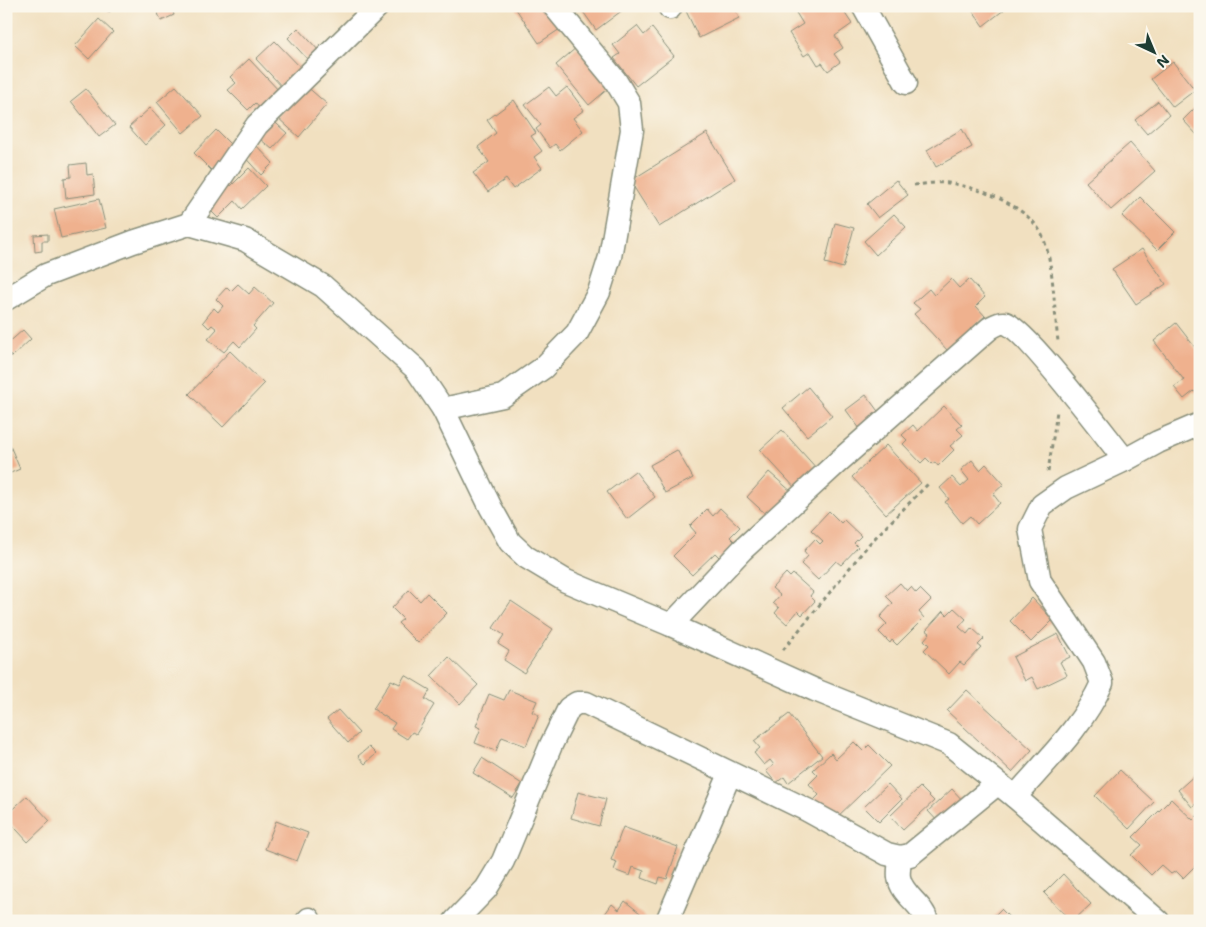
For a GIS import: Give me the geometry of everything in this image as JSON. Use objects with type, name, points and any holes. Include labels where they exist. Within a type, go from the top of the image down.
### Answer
[{"type":"street","points":[[189,224],[257,125],[378,6]]},
{"type":"street","points":[[443,409],[503,396],[543,368],[576,333],[599,292],[610,257],[632,130],[629,103],[615,80],[554,6]]},
{"type":"street","points":[[863,6],[906,83]]},
{"type":"street","points":[[6,299],[46,275],[133,242],[189,224],[244,240],[323,286],[416,369],[443,409],[491,508],[510,542],[526,557],[566,580],[815,690],[949,744],[1015,797],[1157,920]]},
{"type":"street","points":[[670,625],[742,550],[846,454],[990,328],[1000,324],[1006,323],[1022,336],[1062,380],[1125,460]]},
{"type":"street","points":[[1015,797],[1088,710],[1102,682],[1094,662],[1040,581],[1030,529],[1042,505],[1066,488],[1158,442],[1200,424]]},
{"type":"street","points":[[455,921],[486,889],[503,861],[551,745],[569,708],[577,703],[586,704],[808,810],[887,854],[900,857],[910,855],[997,784]]},
{"type":"street","points":[[667,921],[730,774]]},
{"type":"street","points":[[900,857],[899,879],[906,892],[926,914],[928,921]]},
{"type":"path","points":[[914,185],[947,183],[985,192],[1017,209],[1034,222],[1042,234],[1048,252],[1062,380],[1042,505]]},
{"type":"path","points":[[768,668],[869,544],[928,484]]},
{"type":"building","points":[[105,6],[117,6],[109,12]]},
{"type":"building","points":[[159,6],[171,6],[174,15],[161,21],[156,8]]},
{"type":"building","points":[[514,6],[544,6],[560,29],[539,43]]},
{"type":"building","points":[[579,6],[628,6],[596,30]]},
{"type":"building","points":[[691,6],[733,6],[739,18],[699,38],[685,9]]},
{"type":"building","points":[[801,6],[840,6],[852,24],[835,36],[843,48],[834,54],[840,62],[828,71],[822,63],[818,65],[810,52],[804,56],[789,33],[803,24],[795,11]]},
{"type":"building","points":[[969,6],[1009,6],[983,26]]},
{"type":"building","points":[[99,19],[113,32],[89,59],[75,46]]},
{"type":"building","points":[[637,26],[644,35],[652,28],[674,56],[636,86],[614,58],[620,54],[613,45]]},
{"type":"building","points":[[298,28],[320,52],[309,61],[288,38]]},
{"type":"building","points":[[275,41],[305,72],[285,90],[256,59]]},
{"type":"building","points":[[577,47],[610,87],[589,105],[556,65]]},
{"type":"building","points":[[249,59],[282,94],[263,112],[255,103],[248,110],[228,90],[236,83],[230,77]]},
{"type":"building","points":[[1173,62],[1195,90],[1173,107],[1151,79]]},
{"type":"building","points":[[305,85],[327,104],[299,137],[277,117]]},
{"type":"building","points":[[176,86],[203,116],[183,133],[157,102]]},
{"type":"building","points":[[549,87],[556,96],[567,87],[584,110],[573,118],[583,131],[560,150],[555,144],[550,148],[536,129],[541,125],[525,105]]},
{"type":"building","points":[[86,89],[115,125],[99,137],[71,101]]},
{"type":"building","points":[[514,100],[536,133],[531,136],[542,151],[534,157],[542,168],[513,189],[506,179],[488,192],[473,173],[489,162],[478,147],[496,133],[487,120]]},
{"type":"building","points":[[1158,101],[1169,115],[1147,134],[1135,120]]},
{"type":"building","points":[[1200,103],[1200,138],[1183,120]]},
{"type":"building","points":[[150,108],[166,125],[145,145],[129,127]]},
{"type":"building","points":[[269,117],[287,133],[272,149],[254,134]]},
{"type":"building","points":[[962,129],[972,147],[936,167],[927,150]]},
{"type":"building","points":[[216,130],[233,147],[211,170],[194,153]]},
{"type":"building","points":[[707,133],[735,179],[659,227],[630,181]]},
{"type":"building","points":[[253,142],[273,163],[261,175],[241,153]]},
{"type":"building","points":[[1130,143],[1155,171],[1111,210],[1086,182]]},
{"type":"building","points":[[86,163],[87,175],[93,174],[95,194],[66,198],[64,178],[71,177],[70,165]]},
{"type":"building","points":[[249,168],[266,186],[242,209],[235,201],[218,218],[203,203],[226,181],[231,186]]},
{"type":"building","points":[[896,180],[908,195],[878,218],[867,204]]},
{"type":"building","points":[[1140,197],[1175,232],[1157,250],[1122,216]]},
{"type":"building","points":[[99,199],[106,228],[61,238],[54,209]]},
{"type":"building","points":[[894,214],[906,227],[876,255],[864,241]]},
{"type":"building","points":[[835,223],[854,228],[843,268],[825,263]]},
{"type":"building","points":[[48,234],[48,241],[42,241],[42,251],[35,252],[34,235]]},
{"type":"building","points":[[1142,249],[1166,284],[1136,304],[1112,269]]},
{"type":"building","points":[[951,279],[959,288],[969,279],[985,297],[976,306],[985,316],[948,351],[914,314],[920,309],[913,303],[929,289],[934,295]]},
{"type":"building","points":[[238,284],[249,294],[255,287],[273,303],[253,326],[256,329],[240,347],[234,341],[224,352],[208,339],[217,329],[212,325],[209,328],[203,322],[214,308],[218,312],[223,306],[216,299],[227,287],[231,291]]},
{"type":"building","points":[[1176,323],[1197,350],[1200,348],[1200,390],[1196,393],[1194,391],[1184,399],[1174,387],[1184,380],[1154,341]]},
{"type":"building","points":[[23,330],[31,339],[12,357],[6,351],[6,345]]},
{"type":"building","points":[[230,351],[264,384],[223,427],[189,394]]},
{"type":"building","points":[[808,387],[832,416],[807,436],[783,408]]},
{"type":"building","points":[[866,395],[880,414],[860,429],[846,410]]},
{"type":"building","points":[[944,406],[962,425],[957,429],[963,435],[950,446],[954,450],[938,466],[935,462],[932,464],[926,458],[921,463],[903,444],[907,440],[902,435],[913,425],[918,431]]},
{"type":"building","points":[[782,430],[818,470],[797,490],[760,450]]},
{"type":"building","points":[[8,441],[20,469],[6,475],[6,442]]},
{"type":"building","points":[[886,445],[921,483],[886,514],[852,477]]},
{"type":"building","points":[[677,450],[693,478],[665,493],[650,465]]},
{"type":"building","points":[[972,460],[980,470],[986,464],[1004,484],[993,494],[1000,503],[977,524],[970,516],[962,523],[945,502],[949,499],[940,488],[952,477],[961,487],[969,480],[961,470]]},
{"type":"building","points":[[635,471],[655,497],[627,519],[607,492]]},
{"type":"building","points":[[769,472],[793,493],[770,518],[747,497]]},
{"type":"building","points":[[720,508],[740,527],[730,537],[736,543],[721,559],[715,553],[692,575],[673,556],[696,533],[690,526],[707,509],[713,516]]},
{"type":"building","points":[[829,511],[841,523],[844,520],[861,536],[854,543],[858,547],[841,565],[836,561],[818,580],[801,564],[808,556],[804,551],[815,539],[820,544],[823,541],[811,530]]},
{"type":"building","points":[[786,573],[790,577],[793,574],[813,592],[810,596],[815,601],[802,615],[798,611],[787,624],[775,613],[779,608],[773,603],[780,595],[772,588]]},
{"type":"building","points":[[900,583],[907,591],[911,587],[916,593],[920,589],[931,600],[919,612],[924,618],[897,645],[892,640],[890,643],[879,632],[887,624],[880,617],[893,603],[886,596]]},
{"type":"building","points":[[409,590],[420,601],[427,593],[447,613],[418,643],[398,623],[403,619],[392,608]]},
{"type":"building","points":[[1032,598],[1053,620],[1031,642],[1010,621]]},
{"type":"building","points":[[511,601],[553,629],[524,673],[504,660],[509,651],[498,644],[504,635],[493,628]]},
{"type":"building","points":[[954,608],[966,619],[959,627],[967,634],[972,628],[984,639],[978,645],[981,647],[964,665],[960,662],[949,674],[924,650],[929,645],[924,640],[930,633],[926,630],[943,611],[947,615]]},
{"type":"building","points":[[1058,634],[1070,657],[1060,662],[1067,675],[1038,689],[1032,677],[1025,681],[1013,657]]},
{"type":"building","points":[[449,657],[478,685],[460,704],[431,676]]},
{"type":"building","points":[[405,675],[430,690],[425,699],[434,705],[416,734],[412,732],[407,739],[391,729],[395,723],[373,709],[391,680],[400,684]]},
{"type":"building","points":[[509,690],[537,701],[532,712],[539,715],[526,746],[502,737],[496,751],[475,743],[481,728],[476,726],[489,694],[504,700]]},
{"type":"building","points":[[967,690],[1032,750],[1012,772],[947,711]]},
{"type":"building","points":[[338,710],[359,733],[348,743],[327,719]]},
{"type":"building","points":[[789,714],[822,756],[788,783],[784,777],[776,783],[766,771],[774,765],[770,760],[764,765],[754,753],[760,748],[754,741]]},
{"type":"building","points":[[854,742],[863,751],[869,745],[890,766],[833,821],[814,800],[819,795],[809,784],[818,775],[813,770],[831,753],[836,759]]},
{"type":"building","points":[[369,747],[376,754],[365,764],[358,756]]},
{"type":"building","points":[[482,758],[522,784],[513,798],[473,773]]},
{"type":"building","points":[[1120,770],[1154,802],[1129,829],[1095,796]]},
{"type":"building","points":[[1196,774],[1200,778],[1200,800],[1192,807],[1178,790]]},
{"type":"building","points":[[888,784],[902,799],[879,822],[864,807]]},
{"type":"building","points":[[920,787],[934,801],[903,830],[890,816]]},
{"type":"building","points":[[952,789],[965,803],[941,825],[928,811]]},
{"type":"building","points":[[578,792],[606,799],[599,826],[571,818]]},
{"type":"building","points":[[27,796],[50,821],[28,842],[6,818],[6,815]]},
{"type":"building","points":[[1171,799],[1193,820],[1200,813],[1200,861],[1183,878],[1176,871],[1171,874],[1161,865],[1151,875],[1131,855],[1142,845],[1133,837]]},
{"type":"building","points":[[276,821],[308,833],[297,861],[265,849]]},
{"type":"building","points":[[623,827],[678,847],[667,879],[660,877],[658,884],[642,878],[644,871],[633,867],[630,876],[614,870],[617,862],[611,860]]},
{"type":"building","points":[[1063,874],[1091,904],[1073,921],[1044,893]]},
{"type":"building","points":[[625,901],[650,921],[600,921],[612,904],[619,910]]},
{"type":"building","points":[[1001,909],[1013,921],[989,921]]}]
